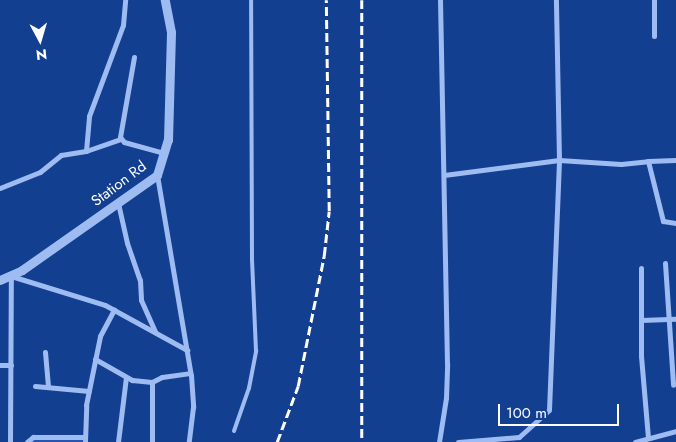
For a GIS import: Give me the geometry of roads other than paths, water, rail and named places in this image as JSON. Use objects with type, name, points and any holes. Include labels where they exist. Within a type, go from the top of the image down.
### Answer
[{"type":"street","points":[[86,151],[89,116],[122,25],[124,0]]},
{"type":"street","name":"Station Rd","points":[[0,280],[11,276],[157,174],[168,140],[171,32],[165,0]]},
{"type":"street","points":[[439,442],[446,390],[440,0]]},
{"type":"street","points":[[458,442],[520,437],[549,410],[559,160],[556,0]]},
{"type":"street","points":[[654,0],[654,36]]},
{"type":"street","points":[[121,139],[134,57]]},
{"type":"street","points":[[0,188],[40,172],[61,155],[86,151],[121,139],[164,153]]},
{"type":"street","points":[[444,175],[559,160],[621,164],[676,160]]},
{"type":"street","points":[[648,161],[663,221],[676,223]]},
{"type":"street","points":[[157,174],[190,372],[193,407],[189,442]]},
{"type":"street","points":[[118,203],[140,280],[141,300],[155,332]]},
{"type":"street","points":[[665,263],[666,319],[673,386]]},
{"type":"street","points":[[641,268],[641,320],[648,438]]},
{"type":"street","points":[[10,442],[11,276],[59,289],[114,310],[187,350]]},
{"type":"street","points":[[28,442],[33,437],[84,439],[89,391],[100,336],[114,310]]},
{"type":"street","points":[[641,320],[676,319]]},
{"type":"street","points":[[45,352],[48,387]]},
{"type":"street","points":[[95,359],[126,377],[152,382],[162,377],[190,372]]},
{"type":"street","points":[[0,365],[11,365]]},
{"type":"street","points":[[118,442],[126,377]]},
{"type":"street","points":[[152,382],[152,442]]},
{"type":"street","points":[[35,386],[89,391]]},
{"type":"street","points":[[635,442],[676,431]]},
{"type":"lane","points":[[234,431],[249,388],[256,351],[252,260],[251,0]]},
{"type":"railway","points":[[277,442],[298,386],[324,256],[329,211],[326,0]]},
{"type":"railway","points":[[362,0],[362,442]]}]
